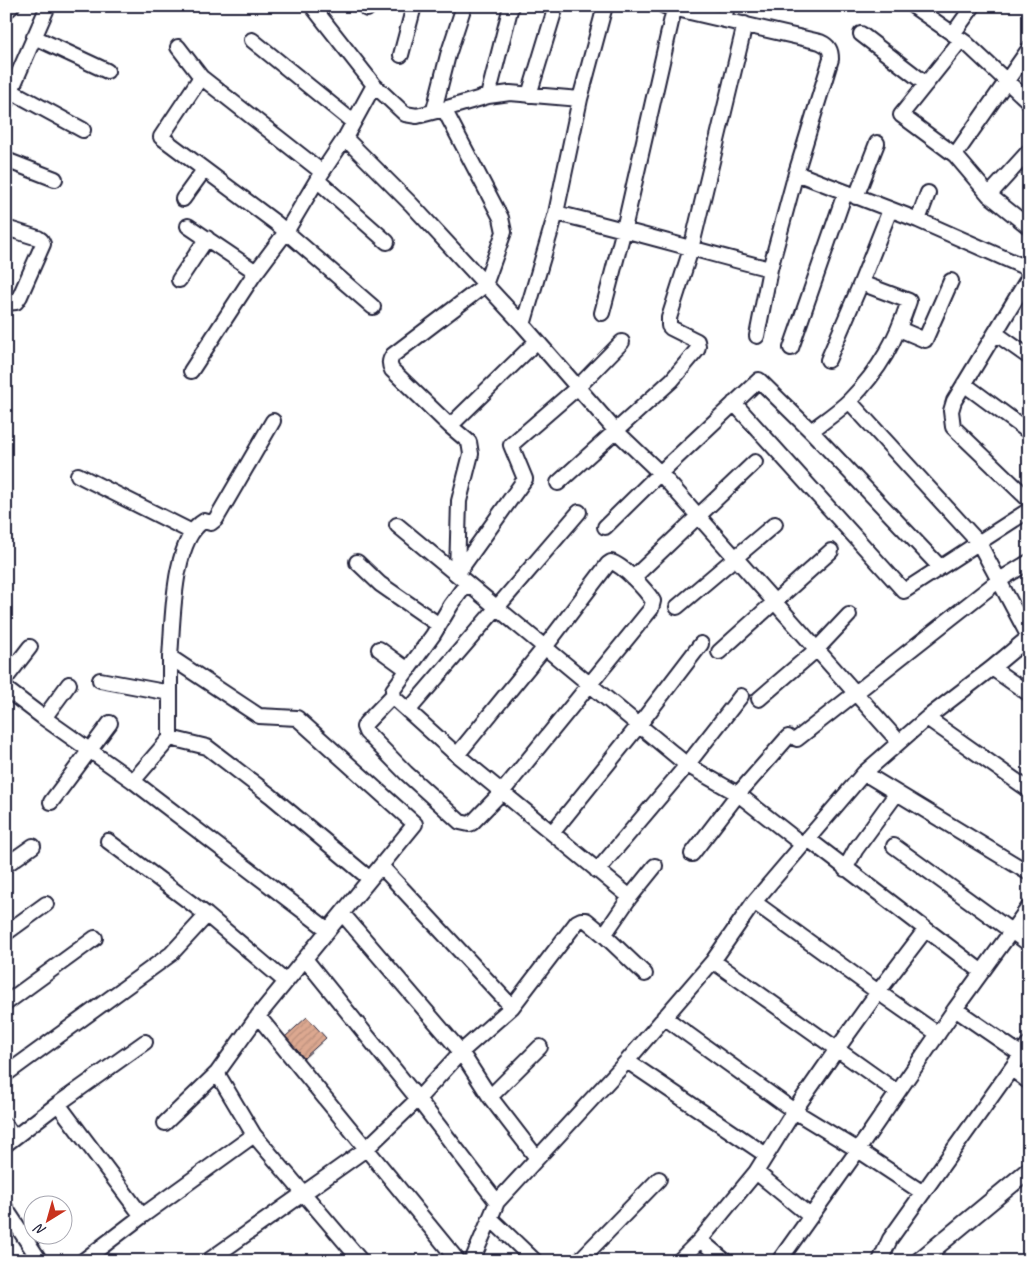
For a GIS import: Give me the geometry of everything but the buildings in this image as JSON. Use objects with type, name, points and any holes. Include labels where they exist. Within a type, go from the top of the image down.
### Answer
[{"type":"street","points":[[6,10],[12,6]]},
{"type":"street","points":[[48,6],[9,97],[83,130]]},
{"type":"street","points":[[312,6],[374,85],[405,114],[417,116],[488,96],[510,93],[580,98]]},
{"type":"street","points":[[401,55],[414,6]]},
{"type":"street","points":[[462,578],[459,502],[471,454],[469,442],[392,370],[389,364],[393,355],[485,285],[504,232],[501,218],[439,109],[448,55],[464,6]]},
{"type":"street","points":[[488,96],[511,6]]},
{"type":"street","points":[[529,95],[556,6]]},
{"type":"street","points":[[523,325],[556,214],[580,98],[605,6]]},
{"type":"street","points":[[912,6],[957,37],[1029,102]]},
{"type":"street","points":[[973,6],[957,37],[926,84],[901,115],[955,156],[989,195],[1029,227]]},
{"type":"street","points":[[602,312],[624,229],[669,8],[725,13],[746,24],[820,42],[831,51],[831,59],[796,173],[770,269],[757,336]]},
{"type":"street","points":[[558,483],[672,380],[697,350],[697,341],[671,328],[669,323],[691,249],[746,24]]},
{"type":"street","points":[[860,34],[926,84]]},
{"type":"street","points":[[34,37],[107,71]]},
{"type":"street","points":[[252,40],[353,122]]},
{"type":"street","points":[[178,47],[201,77],[319,176],[387,242]]},
{"type":"street","points":[[955,156],[1029,49]]},
{"type":"street","points":[[201,77],[161,137],[286,232],[373,308]]},
{"type":"street","points":[[191,371],[256,272],[286,232],[319,176],[345,138],[374,85]]},
{"type":"street","points":[[345,138],[411,204],[523,325],[615,430],[660,473],[899,742]]},
{"type":"street","points":[[791,348],[851,195],[877,143]]},
{"type":"street","points":[[989,195],[1029,151]]},
{"type":"street","points":[[6,160],[54,180]]},
{"type":"street","points":[[183,199],[204,170]]},
{"type":"street","points":[[796,173],[918,220],[1029,269]]},
{"type":"street","points":[[918,220],[928,193]]},
{"type":"street","points":[[828,360],[890,210]]},
{"type":"street","points":[[556,214],[624,229],[691,249],[770,269]]},
{"type":"street","points":[[188,226],[256,272]]},
{"type":"street","points":[[6,228],[38,238],[43,244],[23,292],[16,302],[6,303]]},
{"type":"street","points":[[179,280],[207,238]]},
{"type":"street","points":[[1029,277],[954,401],[951,411],[953,427],[1029,500]]},
{"type":"street","points":[[899,329],[925,340],[951,281]]},
{"type":"street","points":[[811,431],[849,401],[878,368],[899,329],[909,301],[861,283]]},
{"type":"street","points":[[995,333],[1029,357]]},
{"type":"street","points":[[450,426],[536,342]]},
{"type":"street","points":[[622,342],[578,387],[511,445],[525,479],[462,578],[438,625],[393,690],[393,695],[394,698],[457,755],[630,897]]},
{"type":"street","points":[[605,527],[759,380],[811,431],[940,567]]},
{"type":"street","points":[[964,384],[1029,432]]},
{"type":"street","points":[[472,1261],[497,1202],[627,1060],[713,961],[754,902],[864,773],[928,718],[1029,637],[979,543],[849,401]]},
{"type":"street","points":[[734,403],[904,591],[1029,510]]},
{"type":"street","points":[[133,781],[170,738],[170,657],[178,565],[192,532],[198,524],[204,521],[212,523],[216,519],[273,421]]},
{"type":"street","points":[[633,578],[755,462]]},
{"type":"street","points":[[78,475],[192,532]]},
{"type":"street","points":[[408,711],[579,512]]},
{"type":"street","points":[[677,607],[775,524]]},
{"type":"street","points":[[397,525],[687,765],[738,794],[805,842],[846,868],[982,972]]},
{"type":"street","points":[[719,652],[831,551]]},
{"type":"street","points":[[357,562],[380,584],[438,625]]},
{"type":"street","points":[[393,695],[366,723],[364,727],[366,732],[406,773],[460,822],[472,823],[502,792],[653,605],[650,597],[633,578],[614,562],[608,564],[545,647],[457,755]]},
{"type":"street","points":[[692,854],[738,794],[793,738],[856,693],[998,581],[1029,562]]},
{"type":"street","points":[[759,700],[816,650],[849,615]]},
{"type":"street","points":[[552,833],[701,644]]},
{"type":"street","points":[[6,678],[30,647]]},
{"type":"street","points":[[379,649],[408,670]]},
{"type":"street","points":[[165,1123],[217,1073],[258,1016],[415,824],[297,718],[259,716],[170,657]]},
{"type":"street","points":[[992,668],[1029,694]]},
{"type":"street","points":[[100,680],[170,693]]},
{"type":"street","points":[[44,718],[69,684]]},
{"type":"street","points":[[6,689],[89,751],[133,781],[328,930]]},
{"type":"street","points":[[596,871],[687,765],[741,696]]},
{"type":"street","points":[[928,718],[1029,790]]},
{"type":"street","points":[[51,802],[110,723]]},
{"type":"street","points":[[170,738],[207,748],[271,796],[370,879]]},
{"type":"street","points":[[864,773],[1029,873]]},
{"type":"street","points":[[846,868],[856,849],[897,793]]},
{"type":"street","points":[[108,841],[207,915],[286,982]]},
{"type":"street","points":[[6,865],[33,846]]},
{"type":"street","points":[[894,846],[1029,944]]},
{"type":"street","points":[[381,866],[512,1007]]},
{"type":"street","points":[[604,935],[630,897],[655,866]]},
{"type":"street","points":[[754,902],[938,1034]]},
{"type":"street","points":[[6,933],[46,904]]},
{"type":"street","points":[[779,1261],[955,1009],[1029,908]]},
{"type":"street","points":[[342,913],[462,1052],[490,1097],[537,1158]]},
{"type":"street","points":[[6,1074],[172,954],[207,915]]},
{"type":"street","points":[[216,1259],[366,1149],[418,1099],[462,1052],[512,1007],[577,922],[586,920],[645,974]]},
{"type":"street","points":[[679,1261],[700,1240],[756,1172],[794,1111],[837,1049],[926,929]]},
{"type":"street","points":[[6,1002],[95,938]]},
{"type":"street","points":[[305,959],[418,1099],[497,1202]]},
{"type":"street","points":[[713,961],[898,1092]]},
{"type":"street","points":[[880,1261],[890,1239],[1025,1050],[955,1009]]},
{"type":"street","points":[[258,1016],[458,1261]]},
{"type":"street","points":[[664,1017],[794,1111],[923,1193]]},
{"type":"street","points":[[6,1126],[10,1141],[145,1042]]},
{"type":"street","points":[[490,1097],[540,1047]]},
{"type":"street","points":[[627,1060],[766,1155]]},
{"type":"street","points":[[1012,1069],[1029,1082]]},
{"type":"street","points":[[217,1073],[254,1135],[361,1261]]},
{"type":"street","points":[[58,1104],[142,1216]]},
{"type":"street","points":[[83,1261],[254,1135]]},
{"type":"street","points":[[922,1260],[1029,1170]]},
{"type":"street","points":[[756,1172],[810,1216]]},
{"type":"street","points":[[579,1261],[659,1179]]},
{"type":"street","points":[[6,1209],[40,1261]]},
{"type":"street","points":[[490,1218],[535,1261]]},
{"type":"street","points":[[700,1240],[725,1261]]}]
